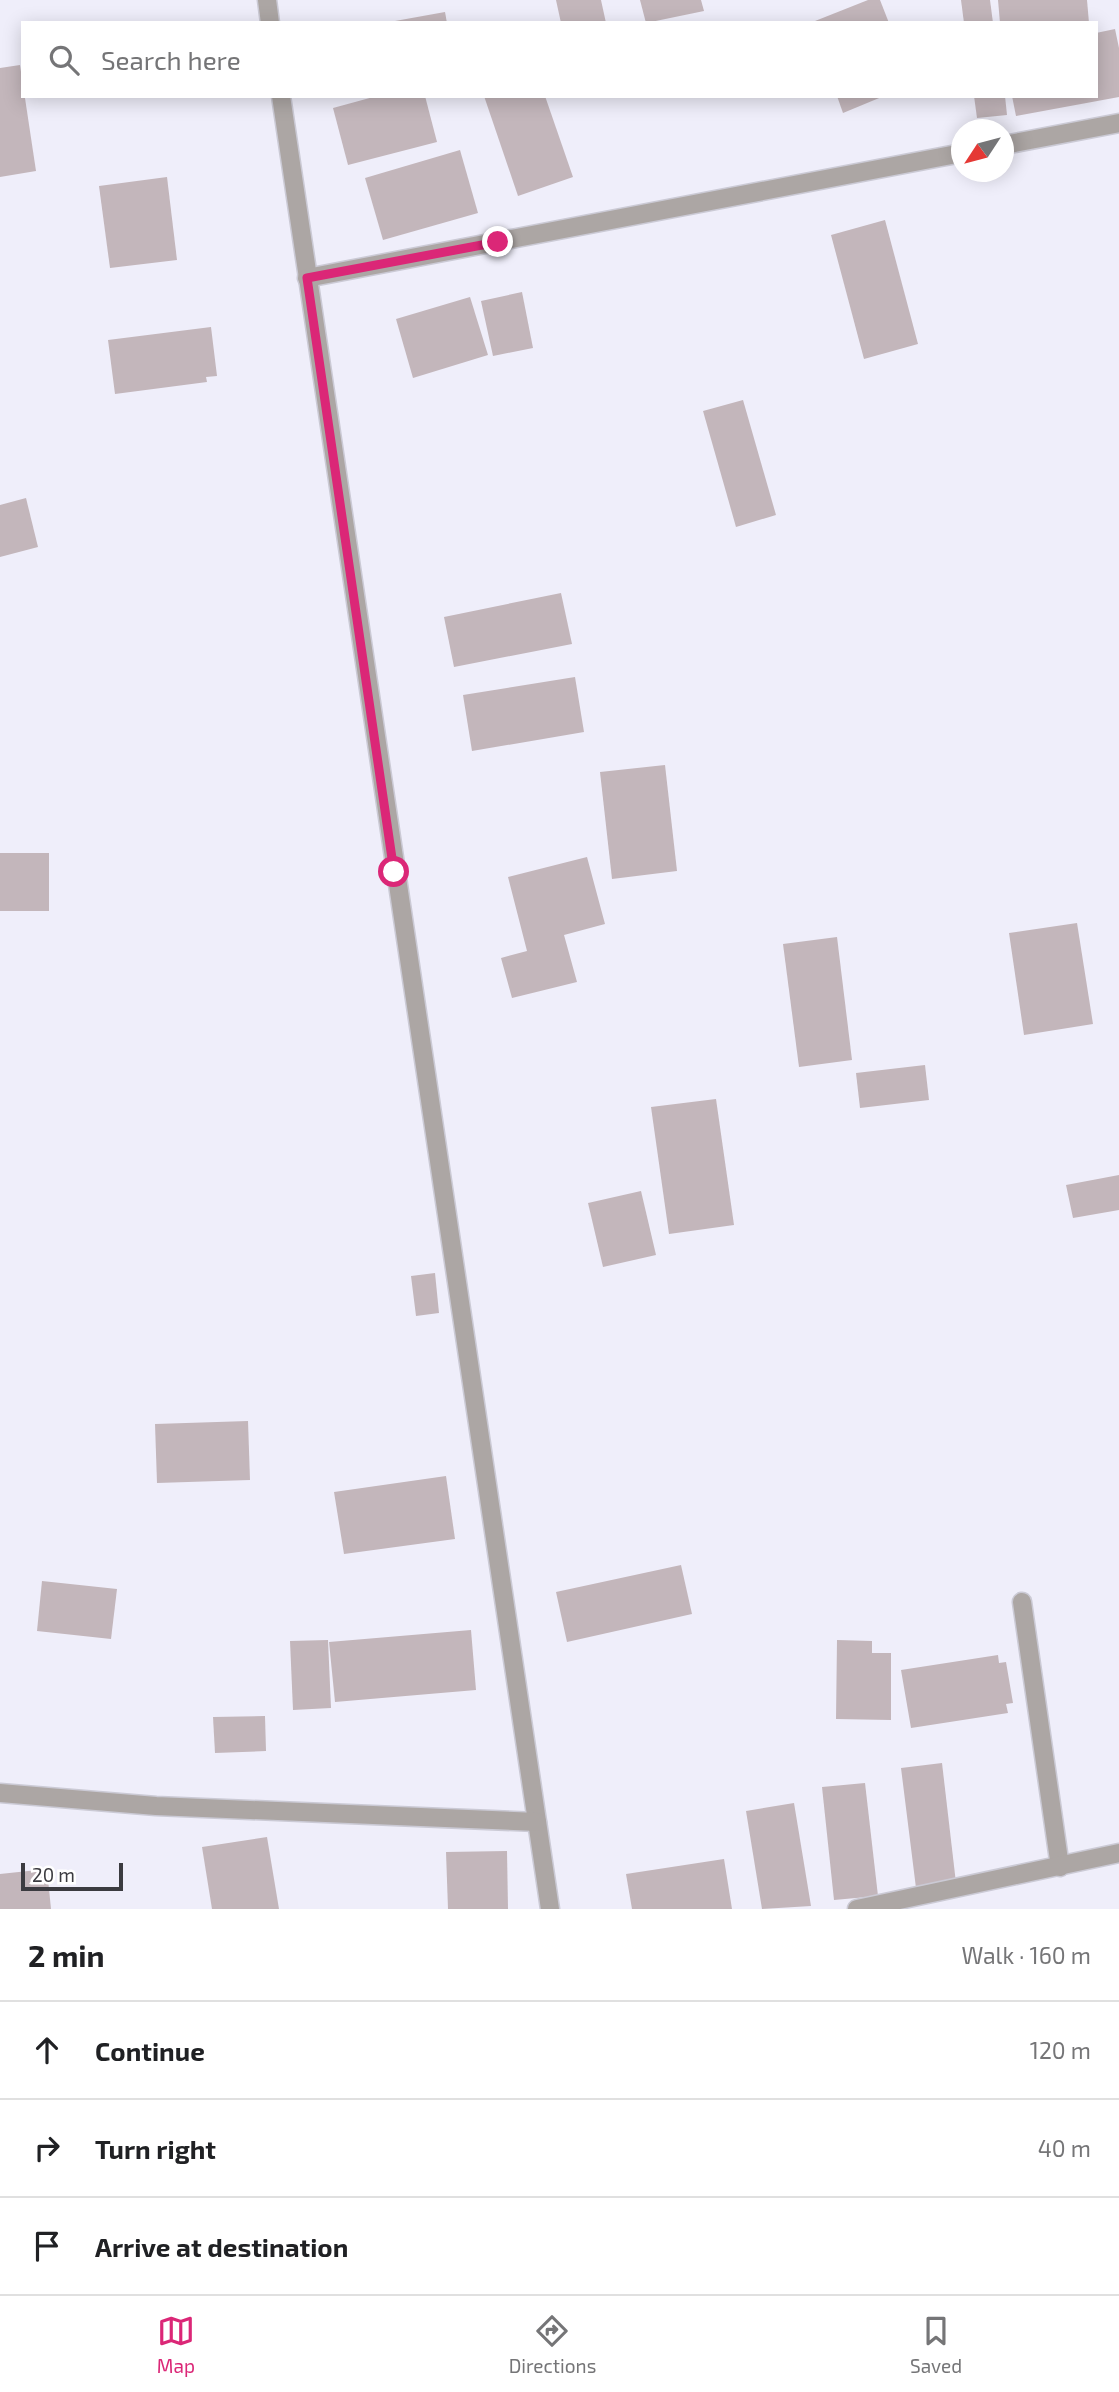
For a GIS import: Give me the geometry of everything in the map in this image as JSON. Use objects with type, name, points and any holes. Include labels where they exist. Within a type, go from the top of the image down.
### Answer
[{"type":"street","points":[[267,0],[270,21]]},
{"type":"street","points":[[281,98],[550,1909]]},
{"type":"street","points":[[1014,143],[1119,123]]},
{"type":"street","points":[[307,278],[951,155]]},
{"type":"street","points":[[1022,1602],[1060,1867]]},
{"type":"street","points":[[0,1793],[156,1805],[537,1822]]},
{"type":"street","points":[[857,1909],[1119,1853]]},
{"type":"building","points":[[556,0],[601,0],[606,21],[561,21]]},
{"type":"building","points":[[640,0],[701,0],[704,11],[656,21],[645,21]]},
{"type":"building","points":[[868,0],[880,0],[888,21],[815,21]]},
{"type":"building","points":[[961,0],[990,0],[993,21],[964,21]]},
{"type":"building","points":[[998,0],[1087,0],[1089,21],[1000,21]]},
{"type":"building","points":[[445,12],[447,21],[395,21]]},
{"type":"building","points":[[1115,29],[1119,48],[1119,97],[1016,116],[1012,98],[1098,98],[1098,33]]},
{"type":"building","points":[[20,65],[21,98],[25,98],[36,171],[0,177],[0,68]]},
{"type":"building","points":[[370,98],[426,98],[437,142],[348,165],[333,108]]},
{"type":"building","points":[[485,98],[546,98],[573,177],[518,196]]},
{"type":"building","points":[[838,98],[879,98],[843,113]]},
{"type":"building","points":[[974,98],[1005,98],[1007,115],[977,118]]},
{"type":"building","points":[[460,150],[478,213],[383,240],[365,178]]},
{"type":"building","points":[[167,177],[177,260],[110,268],[99,186]]},
{"type":"building","points":[[885,220],[918,344],[864,359],[831,235]]},
{"type":"building","points":[[522,292],[533,348],[493,356],[481,301]]},
{"type":"building","points":[[470,297],[488,355],[413,378],[396,319]]},
{"type":"building","points":[[211,327],[217,376],[206,377],[207,382],[115,394],[108,340]]},
{"type":"building","points":[[743,400],[776,515],[736,527],[703,411]]},
{"type":"building","points":[[26,498],[38,547],[0,557],[0,505]]},
{"type":"building","points":[[561,593],[572,644],[454,667],[444,617]]},
{"type":"building","points":[[575,677],[584,732],[472,751],[463,695]]},
{"type":"building","points":[[665,765],[677,871],[612,879],[600,772]]},
{"type":"building","points":[[0,853],[49,853],[49,911],[0,911]]},
{"type":"building","points":[[587,857],[605,924],[564,935],[577,982],[512,998],[501,958],[527,951],[508,877]]},
{"type":"building","points":[[1077,923],[1093,1024],[1024,1035],[1009,933]]},
{"type":"building","points":[[837,937],[852,1060],[799,1067],[783,944]]},
{"type":"building","points":[[925,1065],[929,1100],[860,1108],[856,1073]]},
{"type":"building","points":[[716,1099],[734,1225],[669,1234],[651,1107]]},
{"type":"building","points":[[1119,1175],[1119,1210],[1073,1218],[1066,1185]]},
{"type":"building","points":[[641,1191],[656,1255],[603,1267],[588,1203]]},
{"type":"building","points":[[435,1273],[439,1313],[416,1316],[411,1276]]},
{"type":"building","points":[[248,1421],[250,1480],[157,1483],[155,1424]]},
{"type":"building","points":[[446,1476],[455,1539],[344,1554],[334,1492]]},
{"type":"building","points":[[681,1565],[692,1614],[567,1642],[556,1592]]},
{"type":"building","points":[[42,1581],[117,1589],[111,1639],[37,1631]]},
{"type":"building","points":[[471,1630],[476,1690],[335,1702],[329,1642]]},
{"type":"building","points":[[328,1640],[331,1708],[293,1710],[290,1641]]},
{"type":"building","points":[[837,1640],[872,1641],[872,1653],[891,1653],[891,1720],[836,1719]]},
{"type":"building","points":[[998,1655],[999,1663],[1006,1662],[1013,1703],[1006,1704],[1008,1713],[911,1728],[901,1670]]},
{"type":"building","points":[[265,1716],[266,1751],[215,1753],[213,1717]]},
{"type":"building","points":[[942,1763],[956,1883],[916,1888],[901,1768]]},
{"type":"building","points":[[865,1783],[878,1896],[834,1900],[822,1787]]},
{"type":"building","points":[[794,1803],[811,1906],[762,1909],[746,1811]]},
{"type":"building","points":[[267,1837],[279,1909],[212,1909],[202,1847]]},
{"type":"building","points":[[507,1851],[508,1909],[448,1909],[446,1852]]},
{"type":"building","points":[[724,1859],[732,1909],[632,1909],[626,1874]]},
{"type":"building","points":[[47,1869],[51,1909],[0,1909],[0,1874]]},
{"type":"route","points":[[394,872],[307,278],[498,242]]}]
